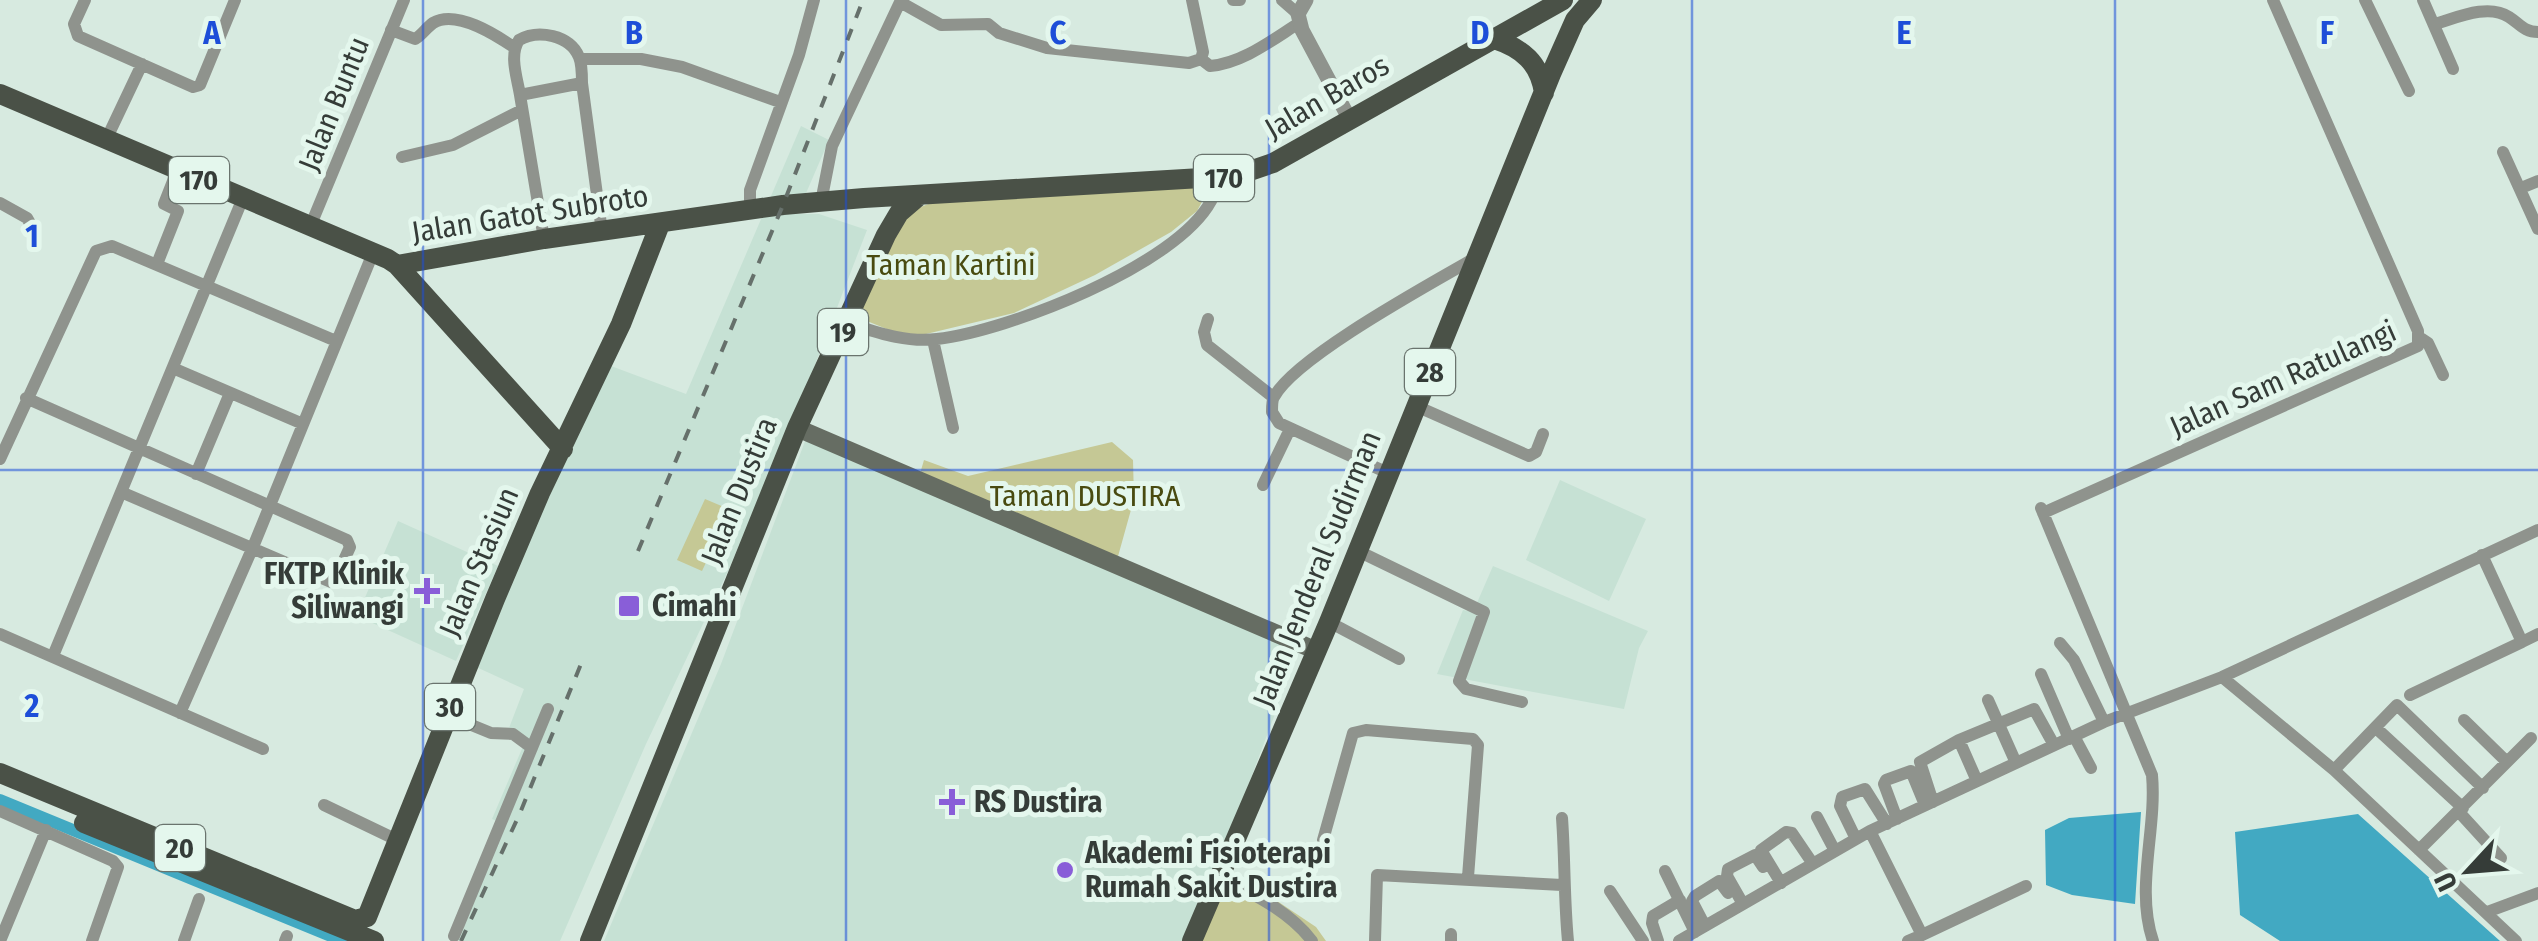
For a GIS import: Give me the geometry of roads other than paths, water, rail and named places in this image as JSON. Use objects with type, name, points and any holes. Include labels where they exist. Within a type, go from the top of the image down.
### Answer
[{"type":"main road","name":"Jalan Jenderal Sudirman","points":[[1192,941],[1317,652],[1544,93],[1576,20],[1592,0]]},
{"type":"main road","points":[[1559,3],[1569,8],[1576,20]]},
{"type":"main road","name":"Jalan Baros","points":[[864,198],[1236,176],[1273,163],[1559,3]]},
{"type":"main road","points":[[1494,39],[1512,45],[1531,60],[1540,73],[1544,93]]},
{"type":"main road","name":"Jalan Gatot Subroto","points":[[0,94],[397,266],[544,239],[864,198]]},
{"type":"main road","name":"Jalan Dustira","points":[[590,941],[797,428],[886,235],[899,213],[920,196]]},
{"type":"main road","points":[[864,198],[876,206],[886,235]]},
{"type":"main road","name":"Jalan Stasiun","points":[[361,920],[367,916],[534,507],[622,324],[660,224]]},
{"type":"main road","points":[[419,290],[421,268],[435,257]]},
{"type":"main road","points":[[397,266],[563,449]]},
{"type":"main road","points":[[797,428],[1317,652]]},
{"type":"main road","name":"20","points":[[0,773],[361,920]]},
{"type":"main road","points":[[0,788],[49,820],[214,878],[374,941]]},
{"type":"main road","points":[[576,941],[637,803],[649,790]]},
{"type":"street","points":[[85,0],[74,31],[193,87],[200,84],[235,0]]},
{"type":"street","name":"Jalan Buntu","points":[[310,227],[404,0]]},
{"type":"street","points":[[750,210],[750,190],[799,55],[814,0]]},
{"type":"street","points":[[1192,0],[1203,52],[1201,59]]},
{"type":"street","points":[[1282,0],[1301,12],[1350,120]]},
{"type":"street","name":"Jalan Sam Ratulangi","points":[[2153,941],[2146,904],[2152,775],[2042,510],[2414,350],[2420,337],[2273,0]]},
{"type":"street","points":[[2365,0],[2409,91]]},
{"type":"street","points":[[2423,0],[2453,70]]},
{"type":"street","points":[[821,202],[832,146],[901,1],[942,25],[988,24],[999,33],[1047,48],[1190,63],[1201,59]]},
{"type":"street","points":[[2434,24],[2481,6],[2506,14],[2527,31],[2538,32]]},
{"type":"street","points":[[1201,59],[1210,66],[1258,50],[1301,12]]},
{"type":"street","points":[[392,30],[415,39],[436,22],[458,21],[476,26],[514,48]]},
{"type":"street","points":[[544,239],[514,48],[519,40],[538,33],[565,42],[580,59],[602,232]]},
{"type":"street","points":[[580,59],[641,59],[682,66],[780,102]]},
{"type":"street","points":[[106,140],[142,64]]},
{"type":"street","points":[[520,95],[582,82]]},
{"type":"street","points":[[402,157],[453,145],[522,110]]},
{"type":"street","points":[[2502,152],[2538,229]]},
{"type":"street","points":[[156,264],[178,210],[164,204],[178,171]]},
{"type":"street","points":[[847,323],[904,338],[933,340],[1022,318],[1068,300],[1140,263],[1200,217],[1211,203],[1217,179]]},
{"type":"street","points":[[2521,188],[2538,181]]},
{"type":"street","points":[[53,656],[243,198]]},
{"type":"street","points":[[0,203],[31,225]]},
{"type":"street","points":[[0,459],[96,252],[112,246],[336,341]]},
{"type":"street","points":[[180,712],[254,548],[373,253]]},
{"type":"street","points":[[1390,474],[1279,423],[1272,412],[1273,397],[1341,338],[1475,258]]},
{"type":"street","points":[[1208,319],[1204,332],[1207,344],[1273,397]]},
{"type":"street","points":[[2420,337],[2428,343],[2444,375]]},
{"type":"street","points":[[933,340],[953,428]]},
{"type":"street","points":[[175,369],[303,424]]},
{"type":"street","points":[[196,474],[230,392]]},
{"type":"street","points":[[26,398],[347,540],[350,547],[336,580],[330,582],[122,492]]},
{"type":"street","points":[[1416,406],[1529,456],[1536,452],[1543,434]]},
{"type":"street","points":[[1263,485],[1290,429]]},
{"type":"street","points":[[1679,941],[1870,831],[2126,712],[2222,677],[2538,530]]},
{"type":"street","points":[[1358,551],[1484,615],[1460,675],[1461,685],[1466,690],[1522,702]]},
{"type":"street","points":[[2482,556],[2522,642]]},
{"type":"street","points":[[1329,622],[1399,658]]},
{"type":"street","points":[[0,634],[263,749]]},
{"type":"street","points":[[2410,695],[2538,634]]},
{"type":"street","points":[[2060,643],[2074,660],[2104,722]]},
{"type":"street","points":[[2041,674],[2091,768]]},
{"type":"street","points":[[2222,677],[2334,770],[2516,941]]},
{"type":"street","points":[[1988,700],[2016,764]]},
{"type":"street","points":[[2334,770],[2397,706],[2483,788]]},
{"type":"street","points":[[454,936],[548,709]]},
{"type":"street","points":[[1929,804],[1920,762],[1959,740],[2037,710],[2054,745]]},
{"type":"street","points":[[448,715],[491,733],[513,734],[532,748]]},
{"type":"street","points":[[2464,720],[2507,762]]},
{"type":"street","points":[[2376,728],[2461,810],[2501,858]]},
{"type":"street","points":[[1323,840],[1353,733],[1366,730],[1469,738],[1478,745],[1468,878]]},
{"type":"street","points":[[2420,850],[2531,738]]},
{"type":"street","points":[[1959,740],[1977,782]]},
{"type":"street","points":[[1892,821],[1884,784],[1906,770],[1914,773],[1929,804]]},
{"type":"street","points":[[1856,839],[1840,806],[1842,797],[1865,788],[1892,821]]},
{"type":"street","points":[[324,805],[397,840]]},
{"type":"street","points":[[1,814],[49,820],[113,860],[118,872],[92,941]]},
{"type":"street","points":[[1817,817],[1835,851]]},
{"type":"street","points":[[1562,818],[1562,884],[1568,941]]},
{"type":"street","points":[[0,941],[49,820]]},
{"type":"street","points":[[1870,831],[1922,935]]},
{"type":"street","points":[[1778,884],[1761,850],[1786,832],[1792,833],[1813,864]]},
{"type":"street","points":[[1740,906],[1727,876],[1731,867],[1756,856],[1778,884]]},
{"type":"street","points":[[1665,871],[1700,929]]},
{"type":"street","points":[[1375,941],[1376,876],[1404,874],[1562,884]]},
{"type":"street","points":[[1219,876],[1258,896],[1306,932],[1312,941]]},
{"type":"street","points":[[1700,929],[1692,902],[1694,896],[1707,888],[1721,882],[1740,906]]},
{"type":"street","points":[[1908,941],[2026,886]]},
{"type":"street","points":[[1610,891],[1643,941]]},
{"type":"street","points":[[2487,912],[2538,893]]},
{"type":"street","points":[[184,941],[199,899]]},
{"type":"street","points":[[1658,941],[1653,916],[1680,900]]},
{"type":"water","points":[[2141,812],[2135,904],[2072,895],[2046,885],[2045,830],[2069,818]]},
{"type":"water","points":[[2358,814],[2500,941],[2280,941],[2240,915],[2235,832]]},
{"type":"waterway","points":[[0,800],[343,941]]},
{"type":"railway","points":[[638,551],[783,205],[863,0]]},
{"type":"railway","points":[[461,941],[520,813],[581,664]]},
{"type":"place","name":"FKTP Klinik Siliwangi","points":[[427,591]]},
{"type":"place","name":"Cimahi","points":[[629,606]]},
{"type":"place","name":"RS Dustira","points":[[952,802]]},
{"type":"place","name":"Akademi Fisioterapi Rumah Sakit Dustira","points":[[1065,870]]},
{"type":"park label","name":"Taman Kartini","points":[[951,265]]},
{"type":"park label","name":"Taman DUSTIRA","points":[[1085,496]]}]
